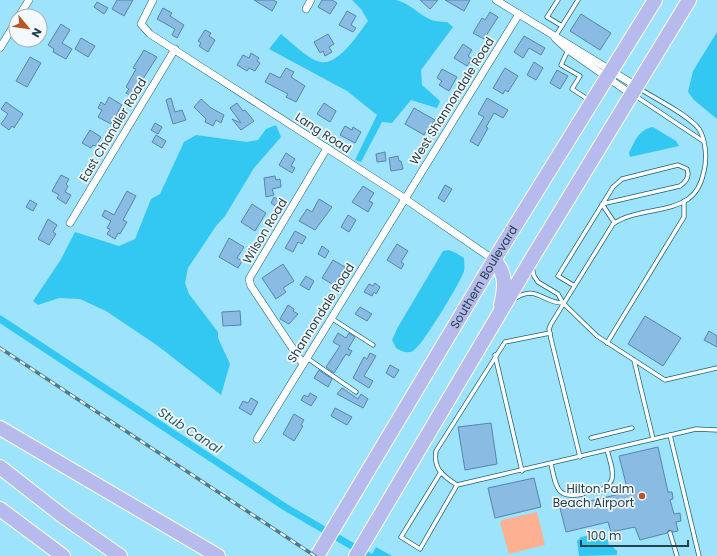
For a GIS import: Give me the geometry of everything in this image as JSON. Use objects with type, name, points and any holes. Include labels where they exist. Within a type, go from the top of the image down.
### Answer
[{"type":"highway","name":"Southern Boulevard","points":[[318,554],[494,260],[655,0]]},
{"type":"highway","points":[[359,553],[531,260],[633,90],[690,0]]},
{"type":"highway","points":[[672,27],[699,0]]},
{"type":"highway","points":[[494,260],[501,267],[504,276],[502,309]]},
{"type":"highway","points":[[0,428],[218,556]]},
{"type":"highway","points":[[0,467],[64,516],[120,556]]},
{"type":"highway","points":[[0,509],[63,556]]},
{"type":"street","name":"Lang Road","points":[[153,0],[141,24],[150,34],[327,148],[494,260]]},
{"type":"street","points":[[306,9],[311,0]]},
{"type":"street","points":[[496,0],[555,38],[568,50],[609,74]]},
{"type":"street","name":"West Shannondale Road","points":[[404,199],[519,14]]},
{"type":"street","points":[[0,48],[8,35]]},
{"type":"street","points":[[555,38],[563,40],[633,90]]},
{"type":"street","name":"East Chandler Road","points":[[70,223],[175,50]]},
{"type":"street","name":"Wilson Road","points":[[303,364],[251,286],[249,279],[327,148]]},
{"type":"street","name":"Shannondale Road","points":[[257,439],[404,199]]},
{"type":"lane","points":[[558,0],[547,17],[562,26]]},
{"type":"lane","points":[[555,38],[578,0]]},
{"type":"lane","points":[[568,50],[561,65],[580,76],[572,89],[592,102]]},
{"type":"lane","points":[[633,90],[703,141]]},
{"type":"lane","points":[[580,457],[550,333],[551,324],[573,285],[608,229],[614,222],[621,218],[684,201],[694,193],[702,180],[705,158],[703,141],[699,129],[693,123],[633,90]]},
{"type":"lane","points":[[573,285],[558,276],[602,204],[617,182],[622,179],[678,165],[687,170],[688,178],[680,186],[602,204]]},
{"type":"lane","points":[[606,343],[684,217],[684,201]]},
{"type":"lane","points":[[602,204],[614,222]]},
{"type":"lane","points":[[531,260],[536,279],[558,294],[563,303],[596,336],[665,380],[717,368]]},
{"type":"lane","points":[[502,309],[520,294],[534,292],[554,303],[563,303]]},
{"type":"lane","points":[[331,318],[373,345]]},
{"type":"lane","points":[[457,485],[441,472],[434,460],[436,451],[495,355],[505,342],[550,333]]},
{"type":"lane","points":[[495,355],[522,471]]},
{"type":"lane","points":[[307,358],[356,392]]},
{"type":"lane","points":[[634,360],[653,439]]},
{"type":"lane","points":[[591,438],[632,428]]},
{"type":"lane","points":[[441,472],[401,537],[420,549],[457,485],[696,429],[717,430]]},
{"type":"lane","points":[[670,435],[699,556]]},
{"type":"lane","points":[[593,492],[605,489],[612,480],[613,472],[607,450]]},
{"type":"lane","points":[[551,464],[555,484],[562,494],[572,497],[583,494]]},
{"type":"lane","points":[[670,533],[677,556]]},
{"type":"shaded area","points":[[537,512],[545,545],[509,554],[500,523],[502,520]]},
{"type":"water","points":[[352,0],[396,0],[410,6],[432,20],[447,22],[453,27],[421,70],[422,85],[440,101],[437,108],[411,100],[392,123],[382,122],[361,162],[355,160],[377,115],[347,91],[269,49],[281,34],[306,55],[316,61],[328,62],[335,59],[348,48],[368,21],[361,9]]},
{"type":"water","points":[[717,32],[717,119],[694,100],[688,92],[693,71]]},
{"type":"water","points":[[276,125],[281,137],[254,168],[225,216],[216,226],[188,268],[185,283],[189,294],[218,332],[218,338],[230,364],[221,395],[158,346],[106,311],[80,299],[59,298],[38,305],[33,301],[60,261],[75,232],[119,246],[135,239],[151,199],[160,194],[184,142],[196,135],[247,142],[258,140],[266,129]]},
{"type":"water","points":[[653,127],[676,141],[679,146],[630,157],[629,153],[638,136],[644,130]]},
{"type":"water","points":[[449,250],[464,258],[464,269],[461,278],[441,313],[418,346],[411,352],[406,352],[396,348],[392,340],[398,327],[443,251]]},
{"type":"water","points":[[590,535],[601,536],[608,540],[609,547],[613,547],[617,551],[617,555],[579,556],[577,541],[581,537]]},
{"type":"water","points":[[376,547],[392,556],[371,556]]},
{"type":"building","points":[[117,0],[133,0],[124,16],[112,9]]},
{"type":"building","points":[[254,0],[273,0],[277,2],[272,11]]},
{"type":"building","points":[[322,0],[332,0],[337,3],[330,14],[318,7]]},
{"type":"building","points":[[420,0],[438,0],[430,9]]},
{"type":"building","points":[[445,0],[470,0],[464,11]]},
{"type":"building","points":[[97,2],[108,8],[104,14],[94,7]]},
{"type":"building","points":[[163,8],[172,13],[170,16],[184,25],[177,38],[172,35],[175,29],[157,19]]},
{"type":"building","points":[[347,11],[356,16],[351,25],[356,28],[353,32],[339,25]]},
{"type":"building","points":[[490,12],[498,17],[484,39],[473,33],[482,18],[485,20]]},
{"type":"building","points":[[581,14],[611,33],[600,50],[570,31]]},
{"type":"building","points":[[61,24],[70,30],[62,43],[72,49],[66,59],[53,52],[54,49],[48,45]]},
{"type":"building","points":[[205,30],[211,33],[209,36],[215,40],[208,52],[199,46],[201,43],[198,41]]},
{"type":"building","points":[[328,34],[334,44],[329,47],[332,52],[325,56],[323,51],[320,53],[314,42]]},
{"type":"building","points":[[524,36],[545,48],[541,55],[529,48],[523,58],[514,52]]},
{"type":"building","points":[[81,38],[95,46],[88,57],[75,49]]},
{"type":"building","points":[[463,44],[472,50],[468,56],[472,59],[467,66],[454,58]]},
{"type":"building","points":[[144,50],[157,57],[132,96],[126,93],[129,89],[126,87],[136,69],[133,68]]},
{"type":"building","points":[[251,53],[259,58],[257,61],[260,63],[255,71],[249,68],[247,71],[237,65],[243,55],[249,58]]},
{"type":"building","points":[[30,57],[41,63],[27,87],[16,81]]},
{"type":"building","points":[[534,62],[543,68],[536,80],[527,75]]},
{"type":"building","points":[[286,68],[294,72],[291,77],[305,86],[296,102],[286,97],[288,94],[265,82],[270,73],[280,78]]},
{"type":"building","points":[[505,68],[518,76],[508,92],[505,90],[503,94],[493,88]]},
{"type":"building","points":[[442,69],[457,77],[449,91],[439,85],[442,81],[437,78]]},
{"type":"building","points":[[557,70],[568,76],[560,89],[550,83]]},
{"type":"building","points":[[109,97],[122,105],[111,124],[98,117],[102,110],[98,108],[101,102],[105,105]]},
{"type":"building","points":[[171,98],[175,112],[182,110],[186,120],[173,124],[166,100]]},
{"type":"building","points":[[487,98],[508,110],[503,118],[494,113],[478,146],[470,141],[484,117],[478,114]]},
{"type":"building","points":[[201,99],[211,108],[224,115],[221,123],[216,120],[213,126],[205,122],[206,119],[194,107]]},
{"type":"building","points":[[6,102],[23,114],[14,128],[12,126],[9,130],[1,124],[8,114],[1,109]]},
{"type":"building","points":[[237,103],[254,121],[241,130],[232,119],[241,123],[230,108]]},
{"type":"building","points":[[324,103],[336,111],[330,122],[317,114]]},
{"type":"building","points":[[414,108],[435,120],[424,135],[405,124]]},
{"type":"building","points":[[155,123],[162,127],[158,134],[151,130]]},
{"type":"building","points":[[345,126],[352,130],[353,127],[361,132],[355,143],[340,135]]},
{"type":"building","points":[[90,130],[101,137],[96,146],[93,145],[91,148],[82,143]]},
{"type":"building","points":[[156,135],[166,141],[162,148],[152,142]]},
{"type":"building","points":[[385,152],[386,161],[377,162],[376,154]]},
{"type":"building","points":[[286,153],[295,159],[291,166],[295,168],[292,173],[279,165]]},
{"type":"building","points":[[398,156],[403,169],[391,171],[389,158]]},
{"type":"building","points":[[61,175],[69,179],[66,184],[68,186],[65,192],[71,195],[66,204],[57,198],[59,195],[52,191]]},
{"type":"building","points":[[275,176],[276,180],[280,179],[281,187],[272,189],[274,195],[266,197],[264,178]]},
{"type":"building","points":[[445,185],[452,189],[444,202],[438,198]]},
{"type":"building","points":[[363,186],[374,193],[369,201],[373,203],[368,212],[352,202]]},
{"type":"building","points":[[127,191],[136,196],[123,220],[127,222],[120,234],[118,233],[115,239],[107,234],[110,229],[107,228],[111,221],[102,216],[105,210],[114,215]]},
{"type":"building","points":[[274,197],[284,203],[280,209],[271,203]]},
{"type":"building","points":[[319,199],[332,207],[315,230],[299,221],[307,209],[312,212]]},
{"type":"building","points":[[30,200],[37,204],[33,211],[26,207]]},
{"type":"building","points":[[252,204],[266,213],[255,231],[241,222]]},
{"type":"building","points":[[348,215],[356,220],[349,232],[341,227]]},
{"type":"building","points":[[48,219],[57,225],[53,232],[56,234],[49,245],[38,239]]},
{"type":"building","points":[[295,231],[306,237],[302,244],[298,242],[293,252],[285,248]]},
{"type":"building","points":[[229,238],[244,247],[237,258],[242,261],[238,268],[219,257]]},
{"type":"building","points":[[397,244],[408,251],[401,262],[404,264],[401,269],[387,260]]},
{"type":"building","points":[[322,246],[329,251],[325,258],[318,254]]},
{"type":"building","points":[[333,260],[345,267],[334,285],[322,278]]},
{"type":"building","points":[[283,264],[294,281],[283,288],[286,292],[276,299],[262,278]]},
{"type":"building","points":[[306,276],[314,281],[309,290],[300,285]]},
{"type":"building","points":[[375,283],[380,287],[376,294],[374,292],[372,296],[364,292],[369,284],[373,286]]},
{"type":"building","points":[[288,305],[298,314],[289,324],[280,319]]},
{"type":"building","points":[[360,307],[372,314],[367,321],[355,314]]},
{"type":"building","points":[[240,311],[241,325],[223,326],[222,312]]},
{"type":"building","points":[[645,316],[681,338],[663,366],[628,344]]},
{"type":"building","points":[[709,331],[717,336],[717,347],[704,340]]},
{"type":"building","points":[[338,333],[346,338],[349,333],[355,337],[348,349],[352,351],[349,356],[346,354],[334,373],[326,367],[340,346],[333,342]]},
{"type":"building","points":[[370,353],[376,356],[364,376],[373,381],[369,388],[353,378],[364,357],[367,359]]},
{"type":"building","points":[[390,365],[399,370],[394,378],[386,373]]},
{"type":"building","points":[[319,370],[332,379],[328,387],[314,378]]},
{"type":"building","points":[[342,388],[358,399],[361,394],[368,399],[363,408],[337,394]]},
{"type":"building","points":[[310,393],[317,397],[311,406],[301,400],[304,395],[308,397]]},
{"type":"building","points":[[251,398],[258,402],[251,415],[239,408],[243,401],[248,403]]},
{"type":"building","points":[[335,408],[352,417],[347,425],[331,416]]},
{"type":"building","points":[[294,414],[304,420],[301,425],[303,426],[294,441],[283,434]]},
{"type":"building","points":[[491,423],[497,464],[465,470],[458,427]]},
{"type":"building","name":"Hilton Palm Beach Airport","points":[[658,447],[668,492],[672,492],[673,499],[670,500],[674,514],[680,513],[681,521],[676,522],[678,531],[673,532],[669,530],[667,533],[640,540],[635,527],[611,532],[608,522],[566,532],[560,508],[628,492],[619,456]]},
{"type":"building","points":[[534,478],[541,507],[495,518],[488,488]]},
{"type":"waterway","name":"Stub Canal","points":[[0,319],[285,507],[369,556]]},
{"type":"railway","points":[[0,348],[315,556]]},
{"type":"place","name":"Hilton Palm Beach Airport","points":[[642,496]]}]
